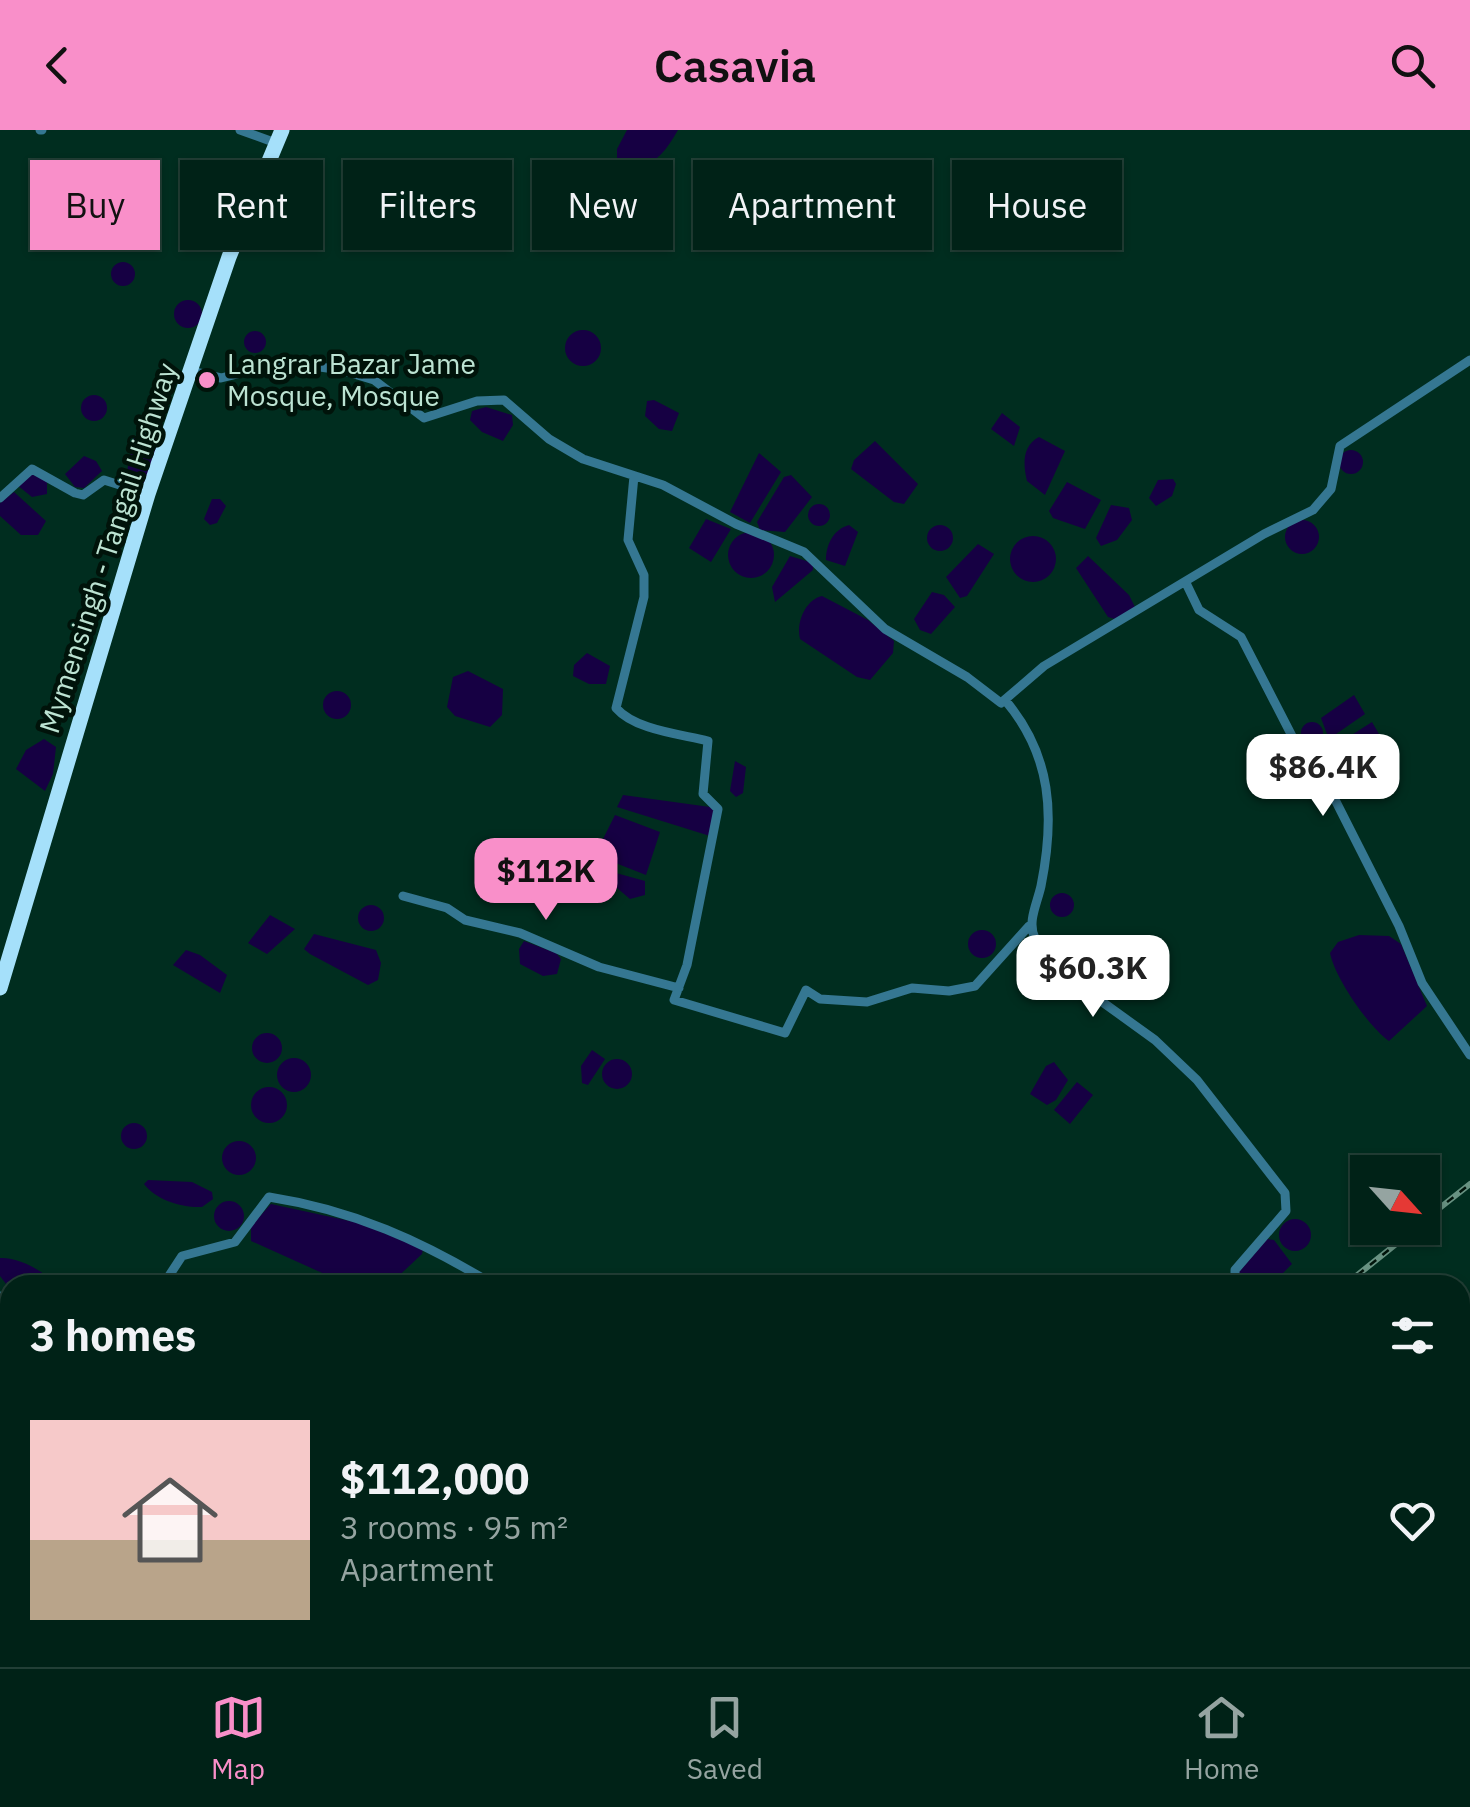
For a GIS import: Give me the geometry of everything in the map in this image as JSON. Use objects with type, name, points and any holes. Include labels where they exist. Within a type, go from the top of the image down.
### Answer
[{"type":"highway","name":"Mymensingh - Tangail Highway","points":[[0,988],[148,494],[229,257],[279,136]]},
{"type":"street","points":[[240,130],[279,136]]},
{"type":"street","points":[[1005,700],[1044,666],[1264,534],[1313,510],[1331,489],[1340,446],[1470,360]]},
{"type":"street","points":[[191,370],[221,378],[284,362],[341,370],[374,380],[424,418],[478,401],[504,400],[549,438],[583,459],[634,476],[804,552],[885,629],[967,677],[990,697],[1005,700],[1029,728],[1046,769],[1046,852],[1029,926],[974,986],[932,992],[912,988],[867,1002],[820,999],[806,990],[785,1033],[674,1000],[718,809],[703,794],[708,741],[649,726],[623,716],[616,708],[644,597],[644,575],[628,540],[634,476]]},
{"type":"street","points":[[0,498],[32,469],[75,493],[83,494],[104,480],[148,494]]},
{"type":"street","points":[[1186,583],[1199,610],[1241,637],[1292,736],[1320,770],[1399,926],[1422,984],[1470,1055]]},
{"type":"street","points":[[403,896],[448,908],[465,920],[520,933],[599,967],[678,988]]},
{"type":"street","points":[[1029,926],[1035,938],[1094,996],[1155,1040],[1196,1080],[1285,1194],[1286,1211],[1236,1275]]},
{"type":"street","points":[[170,1275],[182,1256],[235,1242],[269,1197],[326,1206],[413,1238],[477,1275]]},
{"type":"shaded area","points":[[627,130],[678,130],[655,160],[621,160],[617,158],[617,149]]},
{"type":"shaded area","points":[[118,262],[128,262],[135,274],[128,286],[118,286],[111,279],[111,269]]},
{"type":"shaded area","points":[[188,300],[198,304],[202,314],[198,324],[188,328],[178,324],[174,314],[178,304]]},
{"type":"shaded area","points":[[583,330],[595,336],[601,348],[595,360],[583,366],[571,360],[565,348],[571,336]]},
{"type":"shaded area","points":[[255,331],[263,334],[263,350],[255,353],[247,350],[244,342],[247,334]]},
{"type":"shaded area","points":[[94,395],[103,399],[107,408],[103,417],[94,421],[85,417],[81,408],[85,399]]},
{"type":"shaded area","points":[[654,400],[679,413],[672,431],[659,429],[645,416],[647,401]]},
{"type":"shaded area","points":[[486,407],[512,415],[513,425],[503,441],[482,432],[470,420],[472,411]]},
{"type":"shaded area","points":[[1002,413],[1020,427],[1014,446],[991,429]]},
{"type":"shaded area","points":[[144,434],[158,444],[145,482],[136,488],[125,481],[134,437]]},
{"type":"shaded area","points":[[1039,437],[1065,451],[1045,495],[1027,481],[1025,468],[1027,450]]},
{"type":"shaded area","points":[[875,441],[918,484],[904,504],[894,502],[851,469],[854,460]]},
{"type":"shaded area","points":[[1351,450],[1360,453],[1360,471],[1351,474],[1342,471],[1339,462],[1342,453]]},
{"type":"shaded area","points":[[759,453],[781,472],[750,523],[730,512]]},
{"type":"shaded area","points":[[84,456],[96,461],[102,471],[84,488],[75,487],[65,474]]},
{"type":"shaded area","points":[[31,474],[47,481],[47,494],[32,497],[17,485]]},
{"type":"shaded area","points":[[791,475],[812,497],[785,532],[760,530],[757,522],[784,477]]},
{"type":"shaded area","points":[[1173,479],[1176,484],[1172,496],[1156,506],[1149,498],[1158,480]]},
{"type":"shaded area","points":[[1067,482],[1101,500],[1085,529],[1053,518],[1049,511]]},
{"type":"shaded area","points":[[14,492],[46,521],[38,535],[21,535],[0,516],[0,503]]},
{"type":"shaded area","points":[[212,499],[220,499],[226,506],[217,523],[210,525],[204,519]]},
{"type":"shaded area","points":[[819,504],[827,507],[827,523],[819,526],[811,523],[808,515],[811,507]]},
{"type":"shaded area","points":[[1111,505],[1129,508],[1132,520],[1117,540],[1101,546],[1096,538]]},
{"type":"shaded area","points":[[706,519],[731,529],[711,562],[689,548]]},
{"type":"shaded area","points":[[1302,520],[1314,525],[1319,537],[1314,549],[1302,554],[1290,549],[1285,537],[1290,525]]},
{"type":"shaded area","points":[[849,525],[858,532],[845,566],[826,560],[832,538]]},
{"type":"shaded area","points":[[940,525],[949,529],[953,538],[949,547],[940,551],[931,547],[927,538],[931,529]]},
{"type":"shaded area","points":[[751,532],[767,539],[774,555],[767,571],[751,578],[735,571],[728,555],[735,539]]},
{"type":"shaded area","points":[[1033,536],[1049,543],[1056,559],[1049,575],[1033,582],[1017,575],[1010,559],[1017,543]]},
{"type":"shaded area","points":[[978,544],[994,554],[967,596],[960,598],[946,577]]},
{"type":"shaded area","points":[[790,556],[813,563],[813,570],[775,602],[772,587]]},
{"type":"shaded area","points":[[1088,556],[1129,595],[1135,607],[1115,619],[1108,617],[1076,568]]},
{"type":"shaded area","points":[[932,592],[944,595],[955,607],[931,634],[920,630],[914,619]]},
{"type":"shaded area","points":[[822,596],[868,620],[894,641],[893,653],[870,680],[857,677],[800,639],[803,613]]},
{"type":"shaded area","points":[[587,653],[610,666],[606,684],[589,684],[573,676],[574,665]]},
{"type":"shaded area","points":[[468,671],[503,689],[502,715],[490,727],[455,716],[447,707],[453,677]]},
{"type":"shaded area","points":[[337,691],[347,695],[351,705],[347,715],[337,719],[327,715],[323,705],[327,695]]},
{"type":"shaded area","points":[[1354,695],[1365,714],[1336,734],[1327,734],[1321,718]]},
{"type":"shaded area","points":[[1312,722],[1320,725],[1320,741],[1312,744],[1304,741],[1301,733],[1304,725]]},
{"type":"shaded area","points":[[1372,722],[1383,741],[1361,752],[1347,738]]},
{"type":"shaded area","points":[[44,739],[56,747],[53,774],[45,791],[16,769],[26,750]]},
{"type":"shaded area","points":[[735,761],[746,767],[743,793],[736,797],[730,791]]},
{"type":"shaded area","points":[[623,795],[710,807],[714,811],[710,836],[617,807]]},
{"type":"shaded area","points":[[615,815],[660,832],[646,875],[595,855]]},
{"type":"shaded area","points":[[546,845],[575,855],[578,860],[567,891],[556,892],[530,877],[533,853]]},
{"type":"shaded area","points":[[616,873],[645,881],[645,895],[630,899],[610,882]]},
{"type":"shaded area","points":[[1062,893],[1071,896],[1071,914],[1062,917],[1053,914],[1050,905],[1053,896]]},
{"type":"shaded area","points":[[371,905],[380,909],[384,918],[380,927],[371,931],[362,927],[358,918],[362,909]]},
{"type":"shaded area","points":[[270,915],[295,929],[267,954],[248,943]]},
{"type":"shaded area","points":[[982,930],[992,934],[996,944],[992,954],[982,958],[972,954],[968,944],[972,934]]},
{"type":"shaded area","points":[[314,934],[376,950],[381,963],[378,980],[368,985],[310,954],[304,949]]},
{"type":"shaded area","points":[[1359,935],[1389,936],[1401,944],[1427,1006],[1389,1041],[1354,1001],[1330,953],[1338,942]]},
{"type":"shaded area","points":[[524,941],[556,953],[561,959],[557,974],[543,976],[520,964],[519,949]]},
{"type":"shaded area","points":[[186,950],[200,955],[227,975],[220,993],[173,965]]},
{"type":"shaded area","points":[[267,1033],[278,1037],[282,1048],[278,1059],[267,1063],[256,1059],[252,1048],[256,1037]]},
{"type":"shaded area","points":[[592,1050],[605,1059],[588,1085],[582,1083],[581,1066]]},
{"type":"shaded area","points":[[294,1058],[306,1063],[311,1075],[306,1087],[294,1092],[282,1087],[277,1075],[282,1063]]},
{"type":"shaded area","points":[[617,1059],[631,1068],[632,1074],[623,1088],[617,1089],[603,1080],[602,1074],[611,1060]]},
{"type":"shaded area","points":[[1054,1062],[1068,1080],[1056,1100],[1047,1105],[1030,1094],[1046,1066]]},
{"type":"shaded area","points":[[1077,1082],[1093,1095],[1070,1124],[1054,1110]]},
{"type":"shaded area","points":[[269,1087],[282,1092],[287,1105],[282,1118],[269,1123],[256,1118],[251,1105],[256,1092]]},
{"type":"shaded area","points":[[134,1123],[143,1127],[147,1136],[143,1145],[134,1149],[125,1145],[121,1136],[125,1127]]},
{"type":"shaded area","points":[[239,1141],[251,1146],[256,1158],[251,1170],[239,1175],[227,1170],[222,1158],[227,1146]]},
{"type":"shaded area","points":[[148,1180],[192,1182],[212,1192],[213,1199],[202,1207],[178,1204],[149,1190],[144,1184]]},
{"type":"shaded area","points":[[229,1201],[240,1205],[244,1216],[240,1227],[229,1231],[218,1227],[214,1216],[218,1205]]},
{"type":"shaded area","points":[[271,1204],[359,1223],[423,1249],[400,1275],[327,1275],[251,1241],[251,1226]]},
{"type":"shaded area","points":[[1295,1219],[1306,1224],[1311,1235],[1306,1246],[1295,1251],[1284,1246],[1279,1235],[1284,1224]]},
{"type":"shaded area","points":[[1267,1239],[1274,1240],[1292,1264],[1281,1275],[1239,1272]]},
{"type":"shaded area","points":[[0,1258],[28,1265],[44,1275],[0,1275]]},
{"type":"railway","points":[[1440,1208],[1470,1184]]},
{"type":"railway","points":[[1357,1275],[1395,1245]]},
{"type":"place","name":"Langrar Bazar Jame Mosque, Mosque","points":[[207,380]]}]
